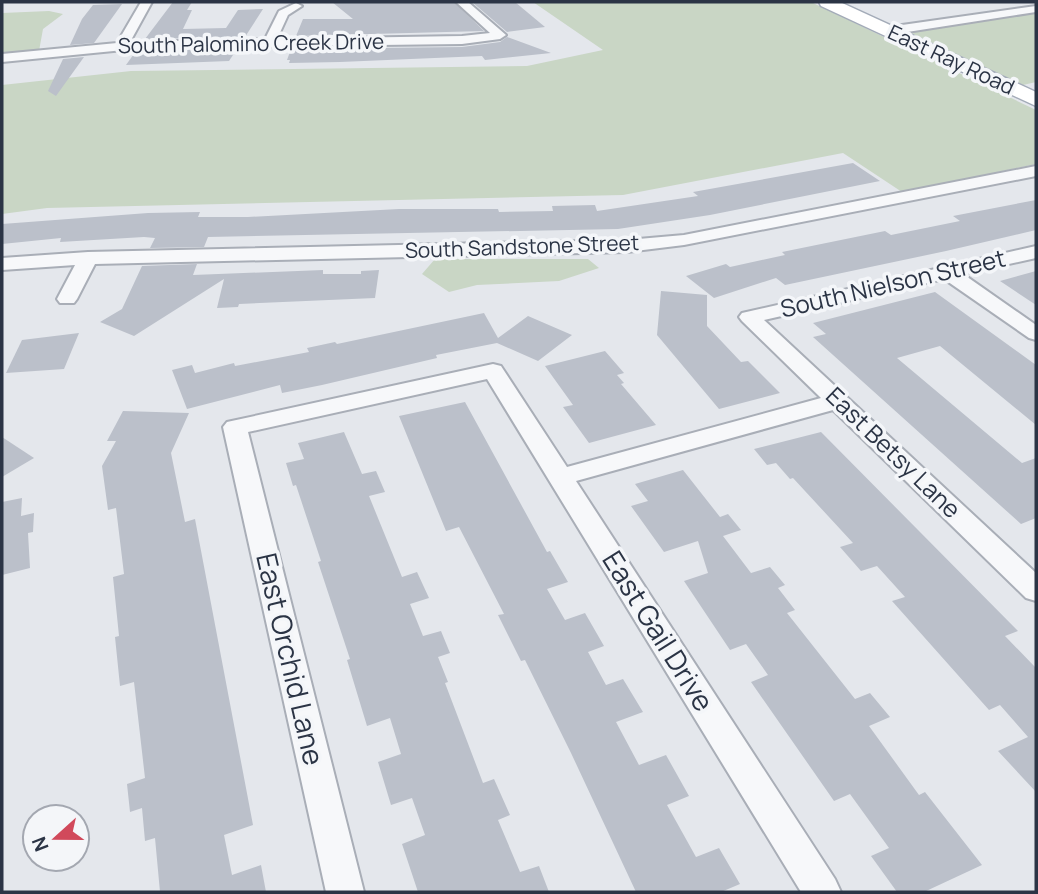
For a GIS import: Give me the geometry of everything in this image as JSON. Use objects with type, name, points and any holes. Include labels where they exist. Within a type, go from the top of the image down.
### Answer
[{"type":"main road","name":"East Ray Road","points":[[827,2],[1033,96]]},
{"type":"street","points":[[121,46],[146,2]]},
{"type":"street","name":"South Palomino Creek Drive","points":[[2,58],[121,46],[462,40],[500,34],[461,2]]},
{"type":"street","points":[[269,43],[283,13],[296,6]]},
{"type":"street","points":[[888,31],[1036,9]]},
{"type":"street","name":"South Sandstone Street","points":[[2,264],[88,258],[627,246],[684,240],[1036,171]]},
{"type":"street","name":"South Nielson Street","points":[[749,317],[1036,252]]},
{"type":"street","points":[[66,299],[88,258]]},
{"type":"street","points":[[946,271],[1036,334]]},
{"type":"street","name":"East Betsy Lane","points":[[749,317],[1036,590]]},
{"type":"street","name":"East Orchid Lane","points":[[345,892],[235,427],[493,371]]},
{"type":"street","name":"East Gail Drive","points":[[493,371],[822,892]]},
{"type":"street","points":[[561,477],[838,401]]},
{"type":"green space","points":[[533,2],[811,2],[1036,110],[1036,164],[902,192],[843,153],[623,195],[47,208],[2,214],[2,85],[131,71],[527,66],[603,50]]},
{"type":"green space","points":[[49,11],[63,14],[43,29],[39,51],[2,55],[2,13]]},
{"type":"green space","points":[[1036,13],[1036,82],[1023,85],[909,32]]},
{"type":"green space","points":[[435,259],[588,259],[599,268],[559,281],[477,285],[449,292],[422,274]]},
{"type":"building","points":[[173,2],[192,2],[187,10],[192,10],[183,29],[226,28],[238,10],[263,9],[245,37],[145,39]]},
{"type":"building","points":[[332,2],[454,2],[484,31],[296,36],[303,19],[353,19]]},
{"type":"building","points":[[472,2],[515,2],[545,27],[507,32]]},
{"type":"building","points":[[122,4],[94,43],[70,45],[82,19],[93,5]]},
{"type":"building","points":[[507,37],[551,53],[485,60],[482,56],[340,62],[289,63],[290,60],[287,60],[291,49],[462,47],[500,42]]},
{"type":"building","points":[[237,49],[229,61],[126,65],[136,51]]},
{"type":"building","points":[[84,57],[56,96],[48,91],[63,59]]},
{"type":"building","points":[[853,163],[880,181],[710,215],[618,229],[208,237],[204,247],[150,248],[155,238],[144,237],[60,242],[61,238],[2,244],[2,224],[148,213],[200,212],[198,217],[248,217],[399,209],[553,211],[552,206],[595,205],[597,211],[698,196],[693,192]]},
{"type":"building","points":[[1036,200],[1036,230],[946,251],[785,285],[776,278],[714,298],[686,276],[726,264],[730,267],[785,255],[782,252],[885,231],[891,235],[960,221],[953,216]]},
{"type":"building","points":[[197,264],[193,275],[323,270],[323,274],[361,274],[361,271],[379,270],[375,298],[239,304],[238,307],[217,308],[224,279],[134,336],[100,322],[122,309],[142,266]]},
{"type":"building","points":[[1036,271],[1036,305],[1000,281]]},
{"type":"building","points":[[661,291],[707,295],[707,326],[741,362],[748,361],[780,393],[719,409],[657,335]]},
{"type":"building","points":[[935,292],[1036,365],[1036,425],[940,346],[897,358],[1022,463],[1036,458],[1036,518],[1021,524],[813,337],[826,334],[813,323]]},
{"type":"building","points":[[484,313],[498,338],[528,316],[572,335],[538,361],[497,343],[436,355],[437,358],[322,385],[282,393],[280,385],[187,409],[172,370],[192,365],[195,373],[234,363],[235,366],[309,352],[307,348],[335,342],[337,344]]},
{"type":"building","points":[[79,333],[64,369],[6,373],[22,340]]},
{"type":"building","points":[[605,351],[624,373],[617,375],[624,383],[621,384],[656,425],[589,443],[563,407],[573,405],[545,366]]},
{"type":"building","points":[[465,402],[547,552],[550,551],[568,582],[547,589],[565,620],[585,613],[604,646],[588,652],[606,685],[623,679],[643,712],[616,722],[639,765],[666,755],[689,796],[667,805],[696,857],[719,848],[740,884],[721,892],[636,892],[525,660],[521,661],[498,615],[504,614],[459,527],[446,531],[399,416]]},
{"type":"building","points":[[123,411],[189,413],[171,453],[185,522],[195,519],[253,825],[224,835],[232,875],[261,865],[266,892],[160,892],[155,838],[145,841],[142,808],[130,812],[127,784],[145,778],[134,682],[120,686],[115,637],[119,636],[113,577],[124,574],[116,508],[108,510],[102,466],[116,441],[107,441]]},
{"type":"building","points":[[344,432],[362,474],[376,471],[385,492],[369,496],[402,577],[417,572],[429,598],[410,604],[423,636],[441,631],[450,653],[438,657],[448,682],[445,683],[483,783],[494,779],[510,815],[498,820],[520,872],[539,866],[549,892],[418,892],[402,844],[425,835],[412,798],[391,805],[378,762],[401,754],[390,718],[367,726],[347,660],[350,659],[318,562],[321,561],[286,463],[304,459],[298,443]]},
{"type":"building","points":[[821,432],[1018,631],[1005,636],[1036,668],[1036,792],[998,751],[1028,737],[1000,705],[989,710],[892,601],[905,597],[877,566],[861,571],[840,547],[853,543],[793,478],[790,479],[776,463],[767,465],[754,449]]},
{"type":"building","points":[[2,437],[34,458],[2,477]]},
{"type":"building","points":[[683,470],[720,517],[728,514],[741,530],[723,536],[751,573],[770,567],[785,585],[778,588],[795,610],[787,613],[855,699],[870,693],[890,717],[869,726],[919,795],[925,792],[982,865],[924,892],[897,892],[871,856],[889,848],[850,794],[834,801],[751,682],[768,675],[746,644],[730,650],[684,581],[708,573],[698,541],[664,552],[631,506],[648,501],[635,484]]},
{"type":"building","points":[[22,498],[21,516],[34,513],[33,532],[28,533],[30,568],[2,575],[2,502]]}]
